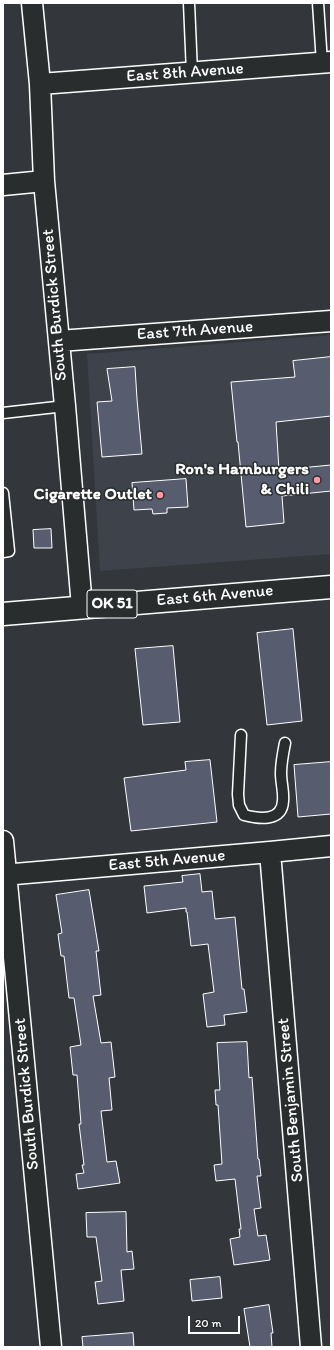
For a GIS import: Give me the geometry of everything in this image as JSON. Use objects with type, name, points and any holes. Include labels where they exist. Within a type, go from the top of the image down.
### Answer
[{"type":"main road","name":"East 6th Avenue","points":[[3,614],[331,586]]},
{"type":"street","name":"South Burdick Street","points":[[32,3],[40,84],[44,181],[82,607]]},
{"type":"street","name":"East 8th Avenue","points":[[40,84],[326,62]]},
{"type":"street","points":[[3,185],[44,181]]},
{"type":"street","name":"East 7th Avenue","points":[[59,341],[331,321]]},
{"type":"street","name":"South Burdick Street","points":[[3,841],[51,1347]]},
{"type":"street","name":"East 5th Avenue","points":[[5,874],[331,846]]},
{"type":"street","name":"South Benjamin Street","points":[[270,852],[311,1347]]},
{"type":"lane","points":[[189,3],[192,73]]},
{"type":"lane","points":[[318,3],[326,62]]},
{"type":"lane","points":[[3,413],[65,406]]},
{"type":"lane","points":[[3,493],[9,551],[3,552]]},
{"type":"lane","points":[[241,735],[238,794],[239,805],[244,815],[256,818],[277,815],[282,809],[284,800],[281,774],[285,743]]},
{"type":"shaded area","points":[[331,335],[331,554],[100,571],[87,354]]},
{"type":"building","points":[[331,357],[331,416],[276,422],[279,470],[331,465],[331,491],[282,496],[284,523],[246,527],[231,382],[295,377],[293,361]]},
{"type":"building","points":[[135,367],[142,454],[102,457],[97,402],[112,401],[107,369]]},
{"type":"building","name":"Cigarette Outlet","points":[[186,479],[188,507],[167,508],[167,513],[153,514],[152,509],[134,510],[132,483]]},
{"type":"building","points":[[51,529],[52,548],[34,548],[33,530]]},
{"type":"building","points":[[293,629],[302,721],[267,725],[257,633]]},
{"type":"building","points":[[173,646],[180,722],[143,725],[135,649]]},
{"type":"building","points":[[210,760],[217,822],[131,831],[124,778],[186,770],[185,762]]},
{"type":"building","points":[[331,762],[331,814],[298,817],[294,765]]},
{"type":"building","points":[[200,874],[202,892],[212,891],[215,919],[235,917],[242,989],[244,989],[247,1012],[224,1015],[225,1025],[207,1027],[203,994],[214,992],[208,944],[191,946],[186,908],[147,913],[144,886],[183,882],[182,876]]},
{"type":"building","points":[[89,890],[99,951],[96,951],[101,995],[93,996],[101,1043],[111,1042],[115,1077],[109,1078],[112,1110],[101,1111],[107,1162],[116,1161],[120,1183],[78,1189],[76,1174],[84,1173],[82,1165],[84,1165],[79,1124],[81,1124],[77,1075],[73,1075],[70,1047],[81,1045],[74,998],[69,998],[64,956],[61,956],[58,934],[62,933],[56,895]]},
{"type":"building","points":[[247,1042],[249,1078],[252,1077],[258,1159],[261,1176],[257,1176],[261,1208],[254,1209],[258,1236],[266,1235],[270,1260],[234,1265],[230,1239],[240,1237],[239,1229],[241,1229],[235,1179],[216,1181],[214,1165],[222,1164],[218,1105],[216,1105],[215,1090],[220,1090],[217,1043]]},
{"type":"building","points":[[126,1212],[127,1252],[132,1251],[134,1269],[121,1270],[124,1301],[98,1304],[95,1282],[102,1281],[96,1237],[87,1237],[86,1213]]},
{"type":"building","points":[[220,1277],[222,1298],[192,1301],[190,1280]]},
{"type":"building","points":[[269,1305],[273,1333],[271,1333],[272,1347],[250,1347],[244,1309]]},
{"type":"building","points":[[133,1333],[134,1347],[83,1347],[82,1337]]},
{"type":"place","name":"Ron's Hamburgers & Chili","points":[[317,480]]},
{"type":"place","name":"Cigarette Outlet","points":[[160,495]]}]
